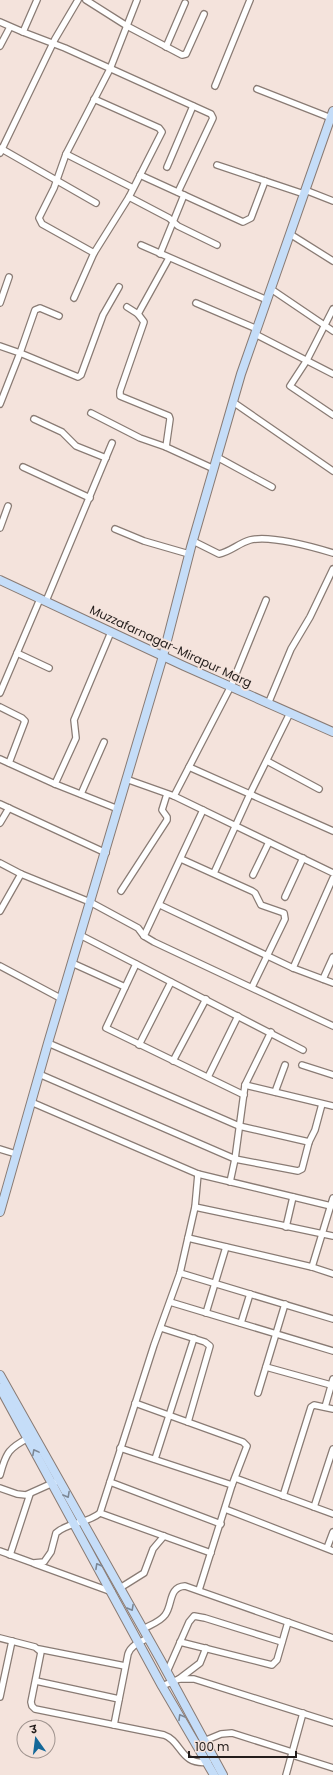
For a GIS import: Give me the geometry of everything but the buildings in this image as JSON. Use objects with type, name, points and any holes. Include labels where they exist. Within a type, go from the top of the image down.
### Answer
[{"type":"main road","points":[[0,1212],[2,1191],[16,1154],[48,1042],[106,853],[126,779],[163,656],[189,554],[233,402],[290,234],[332,118]]},
{"type":"main road","name":"Muzzafarnagar-Mirapur Marg","points":[[0,580],[268,704],[333,732]]},
{"type":"main road","points":[[0,1375],[30,1437]]},
{"type":"main road","points":[[0,1388],[30,1437],[116,1590],[162,1686],[211,1762],[223,1775]]},
{"type":"main road","points":[[116,1590],[143,1629],[167,1672],[175,1680],[204,1741],[214,1775]]},
{"type":"street","points":[[23,32],[37,0]]},
{"type":"street","points":[[78,0],[53,43],[1,150],[96,203]]},
{"type":"street","points":[[86,0],[127,26],[180,55],[186,54],[204,14]]},
{"type":"street","points":[[94,254],[40,223],[39,218],[54,188],[66,154],[110,69],[137,0]]},
{"type":"street","points":[[215,86],[250,0]]},
{"type":"street","points":[[166,47],[185,3]]},
{"type":"street","points":[[0,22],[53,43],[211,114],[213,118],[181,194],[174,222],[160,254]]},
{"type":"street","points":[[0,46],[10,27]]},
{"type":"street","points":[[257,89],[332,118]]},
{"type":"street","points":[[74,298],[94,254],[134,188],[162,131],[94,99]]},
{"type":"street","points":[[168,167],[192,106]]},
{"type":"street","points":[[66,154],[134,188]]},
{"type":"street","points":[[217,165],[264,181],[333,201]]},
{"type":"street","points":[[140,175],[240,221],[246,222],[251,218],[264,181]]},
{"type":"street","points":[[129,197],[169,218],[178,226],[217,245]]},
{"type":"street","points":[[290,234],[333,261]]},
{"type":"street","points":[[141,245],[267,300]]},
{"type":"street","points":[[138,314],[169,258]]},
{"type":"street","points":[[0,303],[10,277]]},
{"type":"street","points":[[0,346],[76,377],[80,376],[103,315],[119,287]]},
{"type":"street","points":[[271,289],[333,331]]},
{"type":"street","points":[[196,303],[256,332],[333,374]]},
{"type":"street","points":[[127,307],[138,314],[143,320],[144,325],[120,393],[122,397],[170,417],[166,447]]},
{"type":"street","points":[[0,404],[35,310],[40,308],[59,316]]},
{"type":"street","points":[[333,309],[307,360],[290,387],[333,415]]},
{"type":"street","points":[[233,402],[333,471]]},
{"type":"street","points":[[91,413],[140,438],[166,447],[214,469]]},
{"type":"street","points":[[34,418],[62,432],[76,446],[106,458]]},
{"type":"street","points":[[0,693],[17,653],[90,498],[112,442]]},
{"type":"street","points":[[217,457],[272,487]]},
{"type":"street","points":[[23,467],[90,498]]},
{"type":"street","points":[[0,528],[8,506]]},
{"type":"street","points":[[115,529],[144,541],[189,554]]},
{"type":"street","points":[[193,541],[219,554],[247,541],[259,539],[306,546],[333,553]]},
{"type":"street","points":[[268,704],[291,649],[310,617],[333,569]]},
{"type":"street","points":[[174,796],[231,686],[266,600]]},
{"type":"street","points":[[55,784],[76,738],[74,720],[111,632]]},
{"type":"street","points":[[17,653],[49,668]]},
{"type":"street","points":[[0,708],[22,718],[25,721],[9,763]]},
{"type":"street","points":[[214,873],[250,794],[290,713]]},
{"type":"street","points":[[82,794],[104,742]]},
{"type":"street","points":[[0,759],[118,810]]},
{"type":"street","points":[[267,761],[319,789]]},
{"type":"street","points":[[189,767],[333,831]]},
{"type":"street","points":[[126,779],[174,796],[333,873]]},
{"type":"street","points":[[121,891],[167,820],[167,817],[162,810],[166,794]]},
{"type":"street","points":[[0,804],[106,853]]},
{"type":"street","points":[[0,823],[9,808]]},
{"type":"street","points":[[144,936],[160,905],[203,810]]},
{"type":"street","points":[[253,875],[269,842]]},
{"type":"street","points":[[285,897],[303,858]]},
{"type":"street","points":[[181,859],[252,891],[255,893],[261,905],[284,913],[285,919],[252,987]]},
{"type":"street","points":[[0,863],[21,874],[90,902],[138,928],[144,936],[333,1026]]},
{"type":"street","points":[[0,911],[21,874]]},
{"type":"street","points":[[293,968],[333,878]]},
{"type":"street","points":[[160,905],[266,956],[333,983]]},
{"type":"street","points":[[80,935],[303,1050]]},
{"type":"street","points":[[323,979],[333,957]]},
{"type":"street","points":[[72,963],[125,987]]},
{"type":"street","points":[[136,964],[106,1028],[244,1095]]},
{"type":"street","points":[[0,966],[62,999]]},
{"type":"street","points":[[139,1045],[171,982]]},
{"type":"street","points":[[173,1061],[206,999]]},
{"type":"street","points":[[208,1077],[238,1016]]},
{"type":"street","points":[[230,1182],[236,1159],[245,1085],[270,1032]]},
{"type":"street","points":[[48,1042],[239,1126],[309,1142]]},
{"type":"street","points":[[302,1065],[333,1075]]},
{"type":"street","points":[[275,1092],[285,1066]]},
{"type":"street","points":[[39,1074],[236,1159],[301,1171],[322,1104]]},
{"type":"street","points":[[245,1085],[333,1106]]},
{"type":"street","points":[[31,1102],[198,1174],[330,1206]]},
{"type":"street","points":[[0,1149],[16,1154]]},
{"type":"street","points":[[33,1563],[44,1562],[46,1560],[51,1552],[56,1533],[78,1523],[93,1519],[100,1514],[120,1448],[180,1272],[195,1207],[198,1174]]},
{"type":"street","points":[[286,1227],[293,1197]]},
{"type":"street","points":[[312,1267],[333,1198]]},
{"type":"street","points":[[195,1207],[333,1236]]},
{"type":"street","points":[[188,1238],[312,1267],[333,1274]]},
{"type":"street","points":[[206,1313],[226,1247]]},
{"type":"street","points":[[180,1272],[333,1319]]},
{"type":"street","points":[[241,1323],[250,1294]]},
{"type":"street","points":[[170,1302],[333,1351]]},
{"type":"street","points":[[258,1392],[285,1304]]},
{"type":"street","points":[[161,1328],[208,1344],[210,1350],[188,1422]]},
{"type":"street","points":[[155,1459],[194,1338]]},
{"type":"street","points":[[266,1367],[332,1382],[325,1407]]},
{"type":"street","points":[[135,1403],[246,1443],[246,1450],[232,1485],[199,1590]]},
{"type":"street","points":[[283,1496],[310,1410],[314,1405],[333,1409]]},
{"type":"street","points":[[0,1475],[9,1450],[30,1437]]},
{"type":"street","points":[[120,1448],[232,1485]]},
{"type":"street","points":[[314,1507],[333,1449]]},
{"type":"street","points":[[235,1478],[333,1514]]},
{"type":"street","points":[[0,1488],[22,1496],[30,1494],[55,1482]]},
{"type":"street","points":[[110,1482],[221,1524]]},
{"type":"street","points":[[10,1554],[30,1494]]},
{"type":"street","points":[[225,1509],[333,1551]]},
{"type":"street","points":[[100,1514],[211,1552]]},
{"type":"street","points":[[327,1548],[333,1532]]},
{"type":"street","points":[[0,1551],[116,1590],[144,1573],[153,1549],[164,1536]]},
{"type":"street","points":[[143,1629],[164,1617],[177,1588],[185,1586],[333,1638]]},
{"type":"street","points":[[167,1672],[191,1618],[199,1616],[282,1642]]},
{"type":"street","points":[[180,1642],[272,1664],[277,1660],[288,1622]]},
{"type":"street","points":[[0,1638],[39,1649],[125,1666]]},
{"type":"street","points":[[114,1724],[125,1666],[130,1649],[148,1638]]},
{"type":"street","points":[[0,1697],[12,1641]]},
{"type":"street","points":[[162,1686],[175,1680],[200,1663],[206,1648]]},
{"type":"street","points":[[39,1649],[41,1656],[31,1702],[35,1709],[168,1736],[174,1740],[184,1756],[193,1760],[211,1762]]},
{"type":"street","points":[[175,1680],[194,1679],[333,1723]]},
{"type":"street","points":[[36,1680],[119,1699]]},
{"type":"street","points":[[286,1775],[304,1713]]},
{"type":"street","points":[[204,1741],[221,1734],[232,1733],[333,1768]]}]
